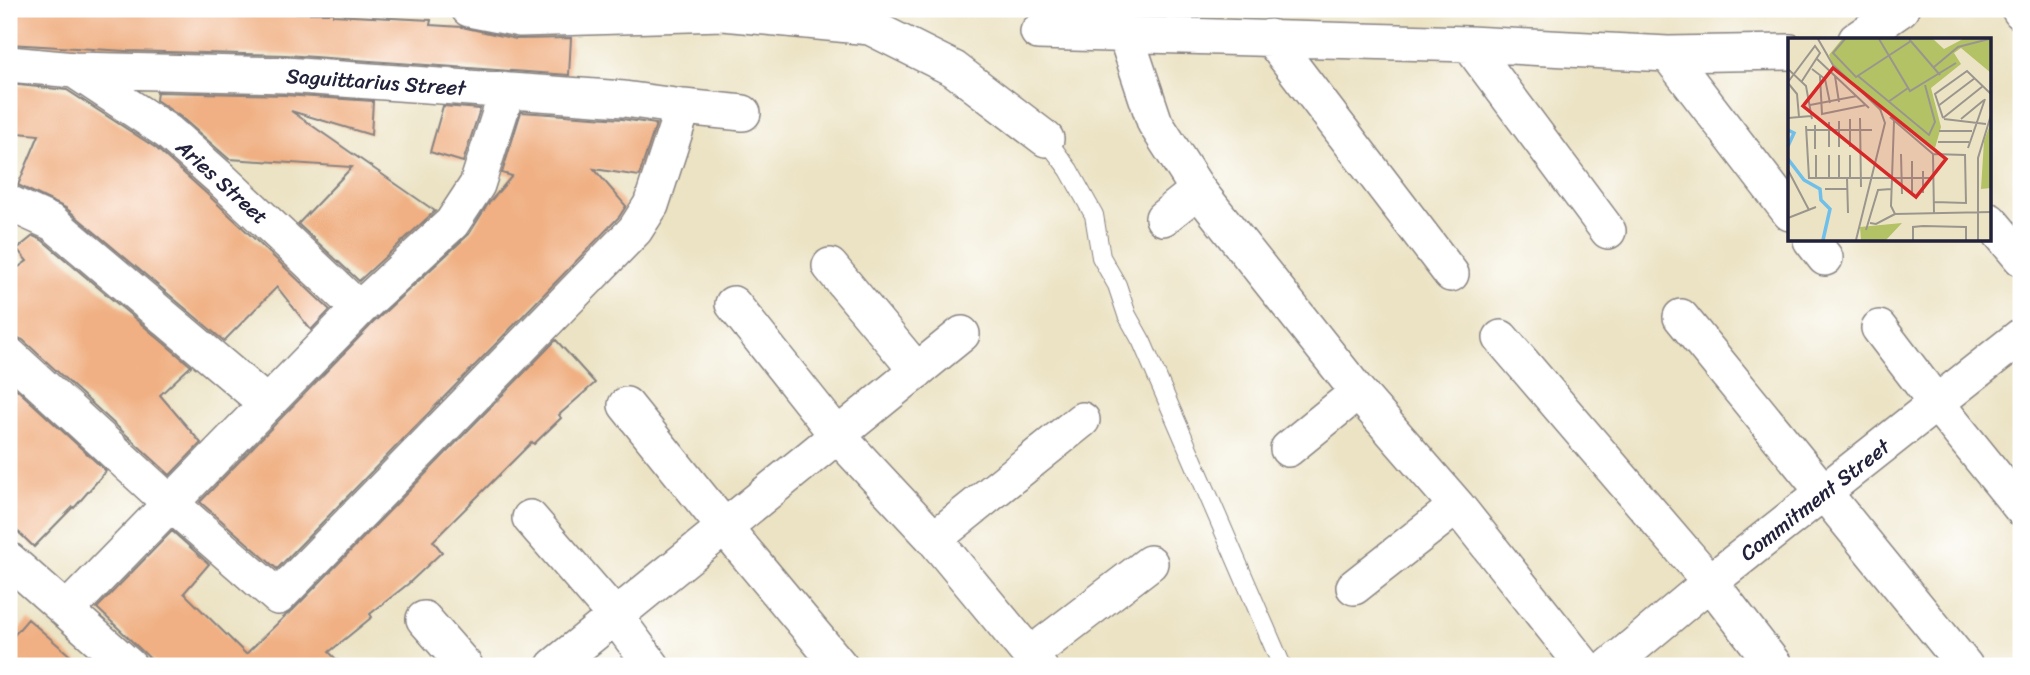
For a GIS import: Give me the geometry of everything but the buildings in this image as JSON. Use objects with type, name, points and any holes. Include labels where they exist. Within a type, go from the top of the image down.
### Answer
[{"type":"street","points":[[469,9],[520,19],[723,13],[870,27],[954,69],[1046,139]]},
{"type":"street","points":[[1859,38],[1901,9]]},
{"type":"street","points":[[1038,32],[1126,36],[1270,37],[1668,54],[1788,52]]},
{"type":"street","points":[[1126,36],[1155,123],[1198,190],[1359,393],[1457,506],[1584,666]]},
{"type":"street","points":[[1270,37],[1451,274]]},
{"type":"street","points":[[1469,44],[1608,231]]},
{"type":"street","points":[[1668,54],[1788,210]]},
{"type":"street","name":"Saguittarius Street","points":[[9,64],[74,69],[285,75],[624,99],[743,113]]},
{"type":"street","name":"Aries Street","points":[[74,69],[167,132],[359,309]]},
{"type":"street","points":[[66,610],[359,309],[452,223],[477,185],[506,91]]},
{"type":"street","points":[[9,355],[170,503],[278,597],[635,230],[651,205],[683,107]]},
{"type":"street","points":[[1163,218],[1198,190]]},
{"type":"street","points":[[9,203],[53,223],[267,404]]},
{"type":"street","points":[[1992,223],[2021,258]]},
{"type":"street","points":[[830,266],[917,371]]},
{"type":"street","points":[[733,304],[837,435],[934,539],[1034,661],[1150,562]]},
{"type":"street","points":[[1681,317],[1965,666]]},
{"type":"street","points":[[1879,328],[2021,508]]},
{"type":"street","points":[[554,666],[962,334]]},
{"type":"street","name":"Commitment Street","points":[[1610,666],[1710,582],[2021,336]]},
{"type":"street","points":[[1501,338],[1710,582],[1775,666]]},
{"type":"street","points":[[1288,449],[1359,393]]},
{"type":"street","points":[[626,405],[840,666]]},
{"type":"street","points":[[934,539],[1082,420]]},
{"type":"street","points":[[1354,587],[1457,506]]},
{"type":"street","points":[[530,518],[615,616],[652,666]]},
{"type":"street","points":[[9,560],[129,666]]},
{"type":"street","points":[[424,619],[465,666]]},
{"type":"lane","points":[[1046,139],[1069,170],[1094,215],[1101,257],[1117,285],[1127,315],[1142,342],[1282,666]]}]
